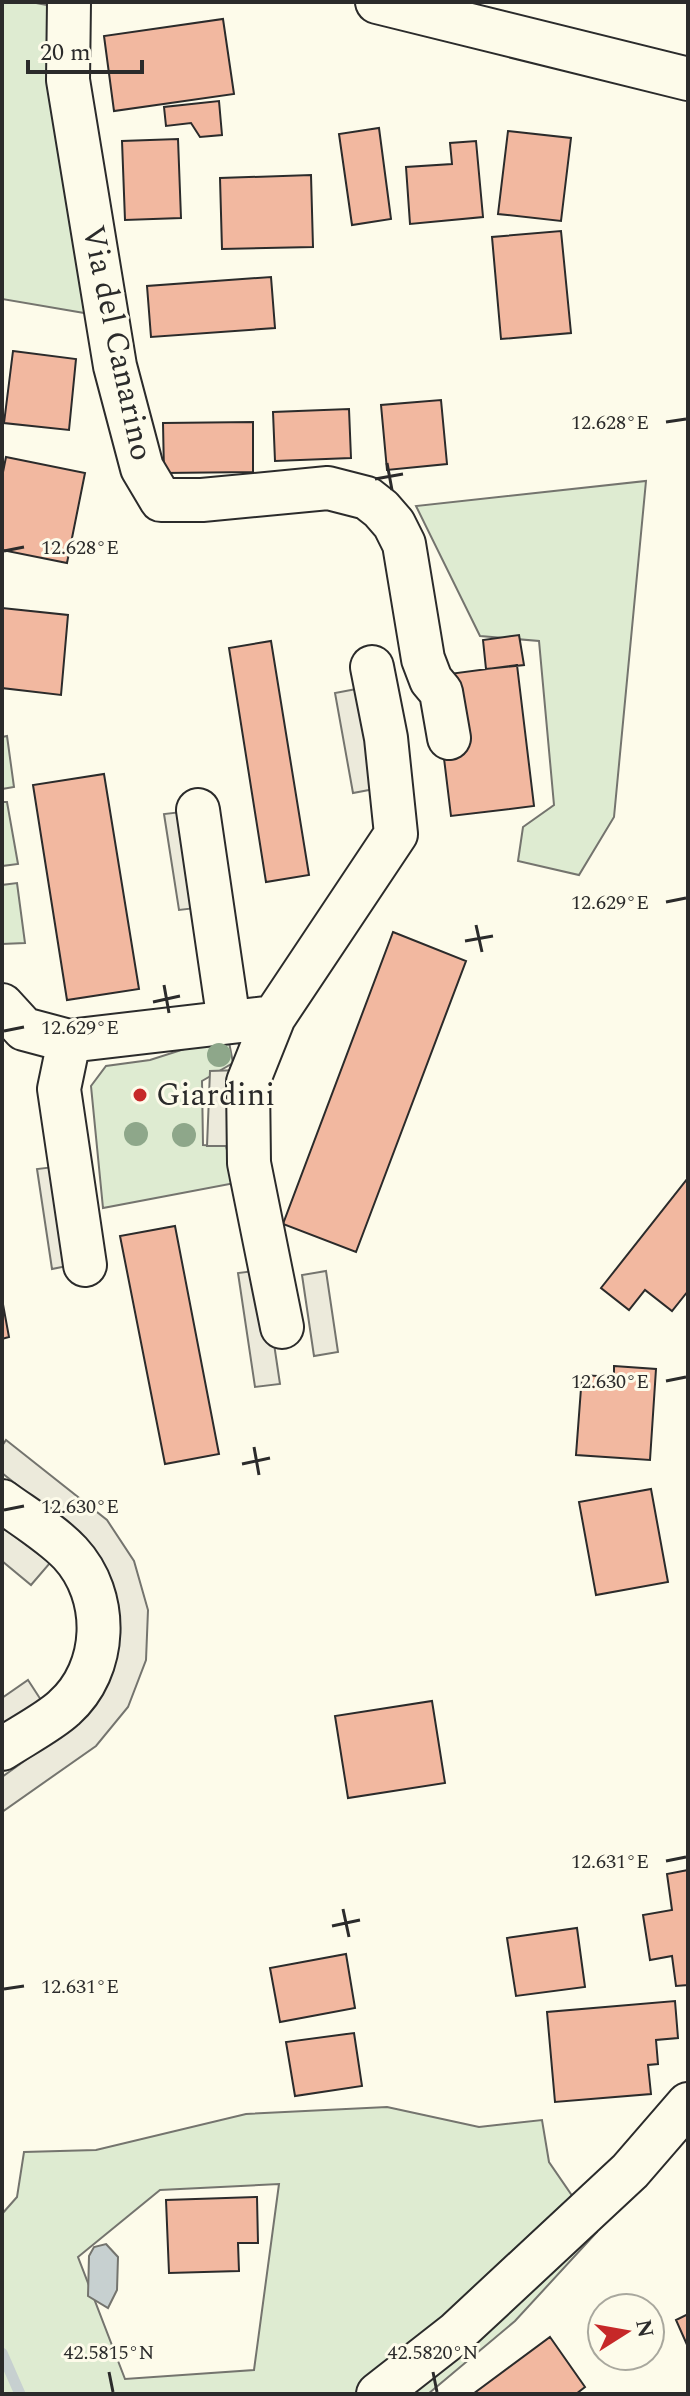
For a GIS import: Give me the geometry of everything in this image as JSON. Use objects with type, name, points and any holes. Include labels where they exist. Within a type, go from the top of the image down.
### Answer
[{"type":"street","name":"Via del Canarino","points":[[69,2],[68,80],[115,366],[142,468],[161,500],[202,500],[328,488],[367,498],[381,509],[394,524],[404,544],[423,659],[431,680],[441,692],[449,738]]},
{"type":"street","points":[[377,2],[688,79]]},
{"type":"street","points":[[282,1327],[248,1154],[248,1082],[274,1017],[396,834],[386,738],[372,667]]},
{"type":"street","points":[[198,810],[229,1022]]},
{"type":"street","points":[[2,1005],[24,1029],[69,1041],[274,1017]]},
{"type":"street","points":[[69,1041],[59,1089],[85,1265]]},
{"type":"street","points":[[2,1501],[71,1554],[90,1582],[99,1615],[98,1650],[85,1682],[64,1708],[2,1749]]},
{"type":"street","points":[[378,2394],[456,2333],[630,2171],[688,2104]]},
{"type":"green space","points":[[2,2],[31,2],[57,7],[90,314],[2,299]]},
{"type":"green space","points":[[646,481],[614,817],[579,875],[518,861],[523,827],[554,805],[539,641],[480,636],[416,506]]},
{"type":"green space","points":[[7,736],[14,787],[2,789],[2,737]]},
{"type":"green space","points":[[2,802],[7,802],[18,864],[2,866]]},
{"type":"green space","points":[[17,883],[25,943],[2,944],[2,885]]},
{"type":"green space","points":[[229,1042],[233,1063],[202,1081],[203,1145],[226,1146],[235,1183],[103,1208],[91,1086],[106,1066],[150,1060],[200,1044]]},
{"type":"green space","points":[[387,2107],[479,2127],[542,2120],[549,2162],[597,2232],[515,2321],[428,2394],[2,2394],[2,2214],[17,2197],[24,2152],[96,2150],[246,2114]],"holes":[[[279,2184],[254,2370],[125,2379],[78,2257],[160,2190]]]},
{"type":"shaded area","points":[[367,687],[385,787],[353,793],[335,693]]},
{"type":"shaded area","points":[[190,811],[205,907],[179,910],[164,814]]},
{"type":"shaded area","points":[[240,1070],[233,1146],[207,1146],[210,1071]]},
{"type":"shaded area","points":[[62,1166],[77,1264],[52,1269],[37,1169]]},
{"type":"shaded area","points":[[263,1270],[280,1384],[255,1387],[238,1273]]},
{"type":"shaded area","points":[[326,1271],[338,1352],[314,1356],[302,1275]]},
{"type":"shaded area","points":[[6,1440],[107,1520],[134,1561],[148,1610],[146,1660],[128,1707],[96,1746],[2,1812],[2,1777],[76,1724],[103,1692],[117,1654],[119,1613],[108,1574],[85,1539],[2,1473],[2,1446]]},
{"type":"shaded area","points":[[2,1527],[50,1563],[31,1585],[2,1561]]},
{"type":"shaded area","points":[[28,1680],[41,1700],[2,1732],[2,1698]]},
{"type":"shaded area","points":[[106,2244],[118,2257],[117,2290],[108,2308],[88,2296],[89,2256],[94,2247]]},
{"type":"building","points":[[223,19],[234,94],[114,111],[104,36]]},
{"type":"building","points":[[219,101],[222,135],[200,137],[191,123],[166,126],[164,107]]},
{"type":"building","points":[[379,128],[391,219],[352,225],[339,134]]},
{"type":"building","points":[[508,131],[571,138],[561,221],[498,214]]},
{"type":"building","points":[[178,139],[181,218],[125,220],[122,141]]},
{"type":"building","points":[[476,141],[483,217],[410,224],[406,167],[452,164],[450,143]]},
{"type":"building","points":[[311,175],[313,247],[222,249],[220,178]]},
{"type":"building","points":[[561,231],[571,333],[501,339],[492,237]]},
{"type":"building","points":[[271,277],[275,328],[151,337],[147,286]]},
{"type":"building","points":[[13,351],[76,359],[69,430],[4,423]]},
{"type":"building","points":[[441,400],[447,464],[387,470],[381,405]]},
{"type":"building","points":[[349,409],[351,458],[275,461],[273,412]]},
{"type":"building","points":[[253,422],[253,472],[164,473],[163,423]]},
{"type":"building","points":[[6,457],[85,473],[67,563],[2,550],[2,477]]},
{"type":"building","points":[[2,608],[68,615],[61,695],[2,688]]},
{"type":"building","points":[[519,635],[524,665],[486,669],[483,640]]},
{"type":"building","points":[[271,641],[309,875],[266,882],[229,648]]},
{"type":"building","points":[[517,665],[534,806],[451,816],[434,676]]},
{"type":"building","points":[[104,774],[139,989],[67,1000],[33,785]]},
{"type":"building","points":[[393,932],[466,961],[356,1252],[283,1224]]},
{"type":"building","points":[[688,1178],[688,1291],[672,1311],[645,1290],[629,1310],[601,1288]]},
{"type":"building","points":[[175,1226],[219,1454],[165,1464],[120,1236]]},
{"type":"building","points":[[2,1299],[9,1337],[2,1339]]},
{"type":"building","points":[[614,1366],[656,1369],[650,1460],[576,1455],[582,1375],[614,1377]]},
{"type":"building","points":[[651,1489],[668,1582],[596,1595],[579,1502]]},
{"type":"building","points":[[432,1701],[445,1783],[348,1798],[335,1716]]},
{"type":"building","points":[[688,1870],[688,1985],[676,1986],[672,1956],[650,1960],[643,1915],[672,1910],[667,1874]]},
{"type":"building","points":[[577,1928],[585,1987],[516,1996],[507,1938]]},
{"type":"building","points":[[346,1954],[355,2008],[280,2022],[270,1968]]},
{"type":"building","points":[[675,2001],[678,2038],[656,2040],[658,2064],[648,2065],[651,2094],[555,2102],[547,2012]]},
{"type":"building","points":[[354,2033],[362,2086],[295,2096],[286,2042]]},
{"type":"building","points":[[257,2197],[258,2243],[238,2243],[239,2271],[169,2273],[166,2200]]},
{"type":"building","points":[[688,2314],[688,2347],[676,2320]]},
{"type":"building","points":[[550,2337],[585,2387],[576,2394],[473,2394]]},
{"type":"waterway","points":[[2,2353],[20,2394]]},
{"type":"place","name":"Giardini","points":[[140,1095]]}]
